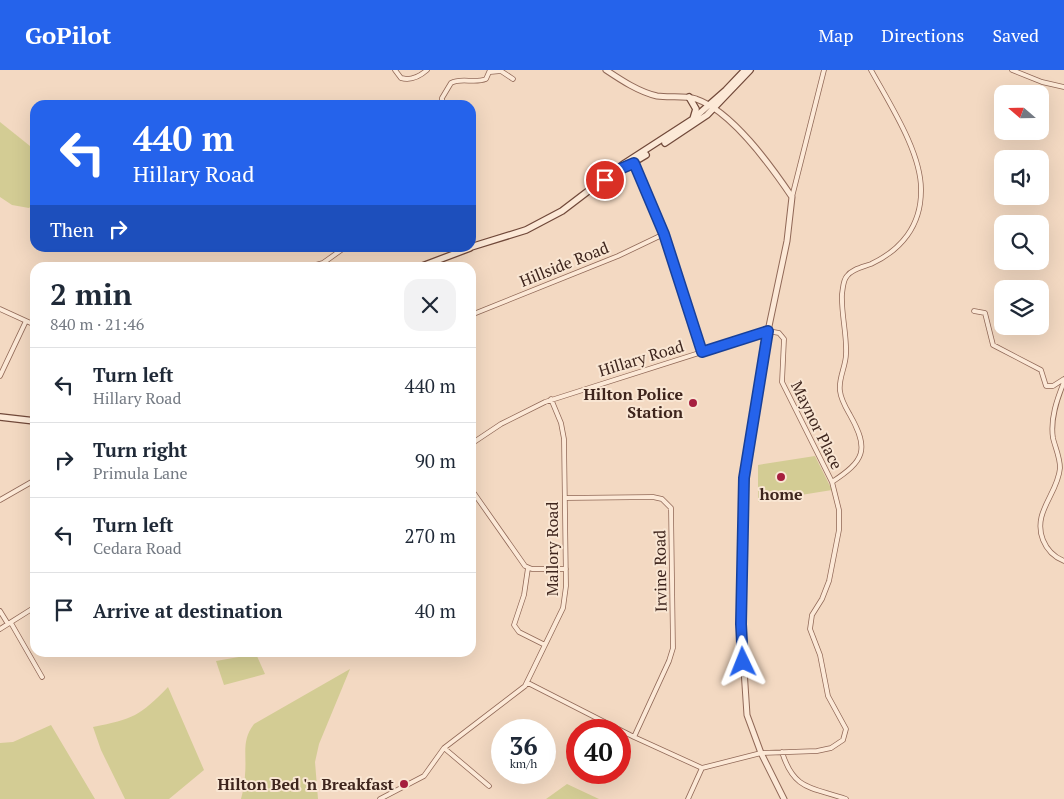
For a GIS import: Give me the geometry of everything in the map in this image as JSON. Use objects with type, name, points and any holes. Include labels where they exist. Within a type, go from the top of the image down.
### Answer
[{"type":"main road","points":[[633,161],[711,107],[745,70]]},
{"type":"main road","points":[[476,245],[526,230],[562,211],[711,107],[750,70]]},
{"type":"main road","points":[[689,98],[696,109],[693,119]]},
{"type":"main road","points":[[432,262],[458,252]]},
{"type":"main road","points":[[0,417],[30,420]]},
{"type":"street","points":[[395,70],[401,78],[408,80],[427,70]]},
{"type":"street","points":[[606,70],[635,88],[651,94],[689,98],[711,107],[740,132],[770,165],[792,197]]},
{"type":"street","points":[[784,799],[761,753],[747,716],[744,700],[741,614],[744,478],[768,331],[787,241],[792,197],[824,70]]},
{"type":"street","points":[[528,683],[634,737],[702,768],[761,753],[830,748],[839,743],[845,736],[845,725],[828,696],[820,656],[810,629],[812,615],[826,592],[839,530],[840,510],[832,482],[855,466],[862,448],[859,431],[840,392],[847,338],[842,300],[844,281],[853,271],[892,254],[904,242],[912,228],[921,198],[920,173],[914,154],[871,70]]},
{"type":"street","points":[[1012,70],[1036,80],[1064,87]]},
{"type":"street","points":[[442,100],[451,83],[461,80],[486,80],[490,71],[501,71],[513,79]]},
{"type":"street","points":[[633,161],[664,234],[702,352]]},
{"type":"street","name":"Hillside Road","points":[[476,313],[618,256],[664,234]]},
{"type":"street","points":[[324,262],[338,252]]},
{"type":"street","points":[[0,309],[30,323]]},
{"type":"street","points":[[974,311],[985,314],[993,345],[1041,370],[1046,386],[1053,386],[1064,380]]},
{"type":"street","points":[[0,376],[26,321]]},
{"type":"street","name":"Maynor Place","points":[[768,331],[779,333],[784,338],[782,382],[832,482]]},
{"type":"street","name":"Hillary Road","points":[[476,441],[501,424],[552,399],[768,331]]},
{"type":"street","points":[[1064,380],[1058,396],[1052,426],[1059,458],[1058,476],[1040,516],[1040,532],[1046,547],[1053,555],[1064,561]]},
{"type":"street","name":"Mallory Road","points":[[380,799],[424,776],[444,748],[528,683],[563,608],[566,596],[564,431],[552,399]]},
{"type":"street","points":[[0,500],[30,483]]},
{"type":"street","points":[[476,496],[518,558],[528,568],[566,570]]},
{"type":"street","name":"Irvine Road","points":[[565,498],[653,497],[662,499],[671,508],[673,648],[634,737]]},
{"type":"street","points":[[528,568],[524,596],[514,625],[519,632],[545,645]]},
{"type":"street","points":[[0,611],[42,677]]},
{"type":"street","points":[[0,629],[30,611]]},
{"type":"street","points":[[444,748],[489,786]]},
{"type":"street","points":[[782,752],[788,770],[796,780],[814,789],[846,799]]},
{"type":"street","points":[[688,799],[702,768]]},
{"type":"shaded area","points":[[0,122],[30,146],[30,207],[12,205],[0,197]]},
{"type":"shaded area","points":[[815,456],[832,490],[758,502],[758,465]]},
{"type":"shaded area","points":[[239,657],[257,657],[265,674],[224,685],[216,661]]},
{"type":"shaded area","points":[[350,669],[319,744],[315,762],[318,799],[241,799],[245,781],[247,736],[254,724]]},
{"type":"shaded area","points":[[168,687],[204,770],[169,799],[125,799],[101,750],[93,727],[135,715]]},
{"type":"shaded area","points":[[51,725],[95,799],[0,799],[0,743],[13,742]]},
{"type":"shaded area","points":[[567,784],[599,799],[546,799]]},
{"type":"place","name":"Hilton Police Station","points":[[693,403]]},
{"type":"place","name":"home","points":[[781,477]]},
{"type":"place","name":"Hilton Bed 'n Breakfast","points":[[404,784]]},
{"type":"route","points":[[605,180],[620,169],[634,163],[664,234],[702,352],[768,331],[744,478],[741,624],[743,662]]}]
